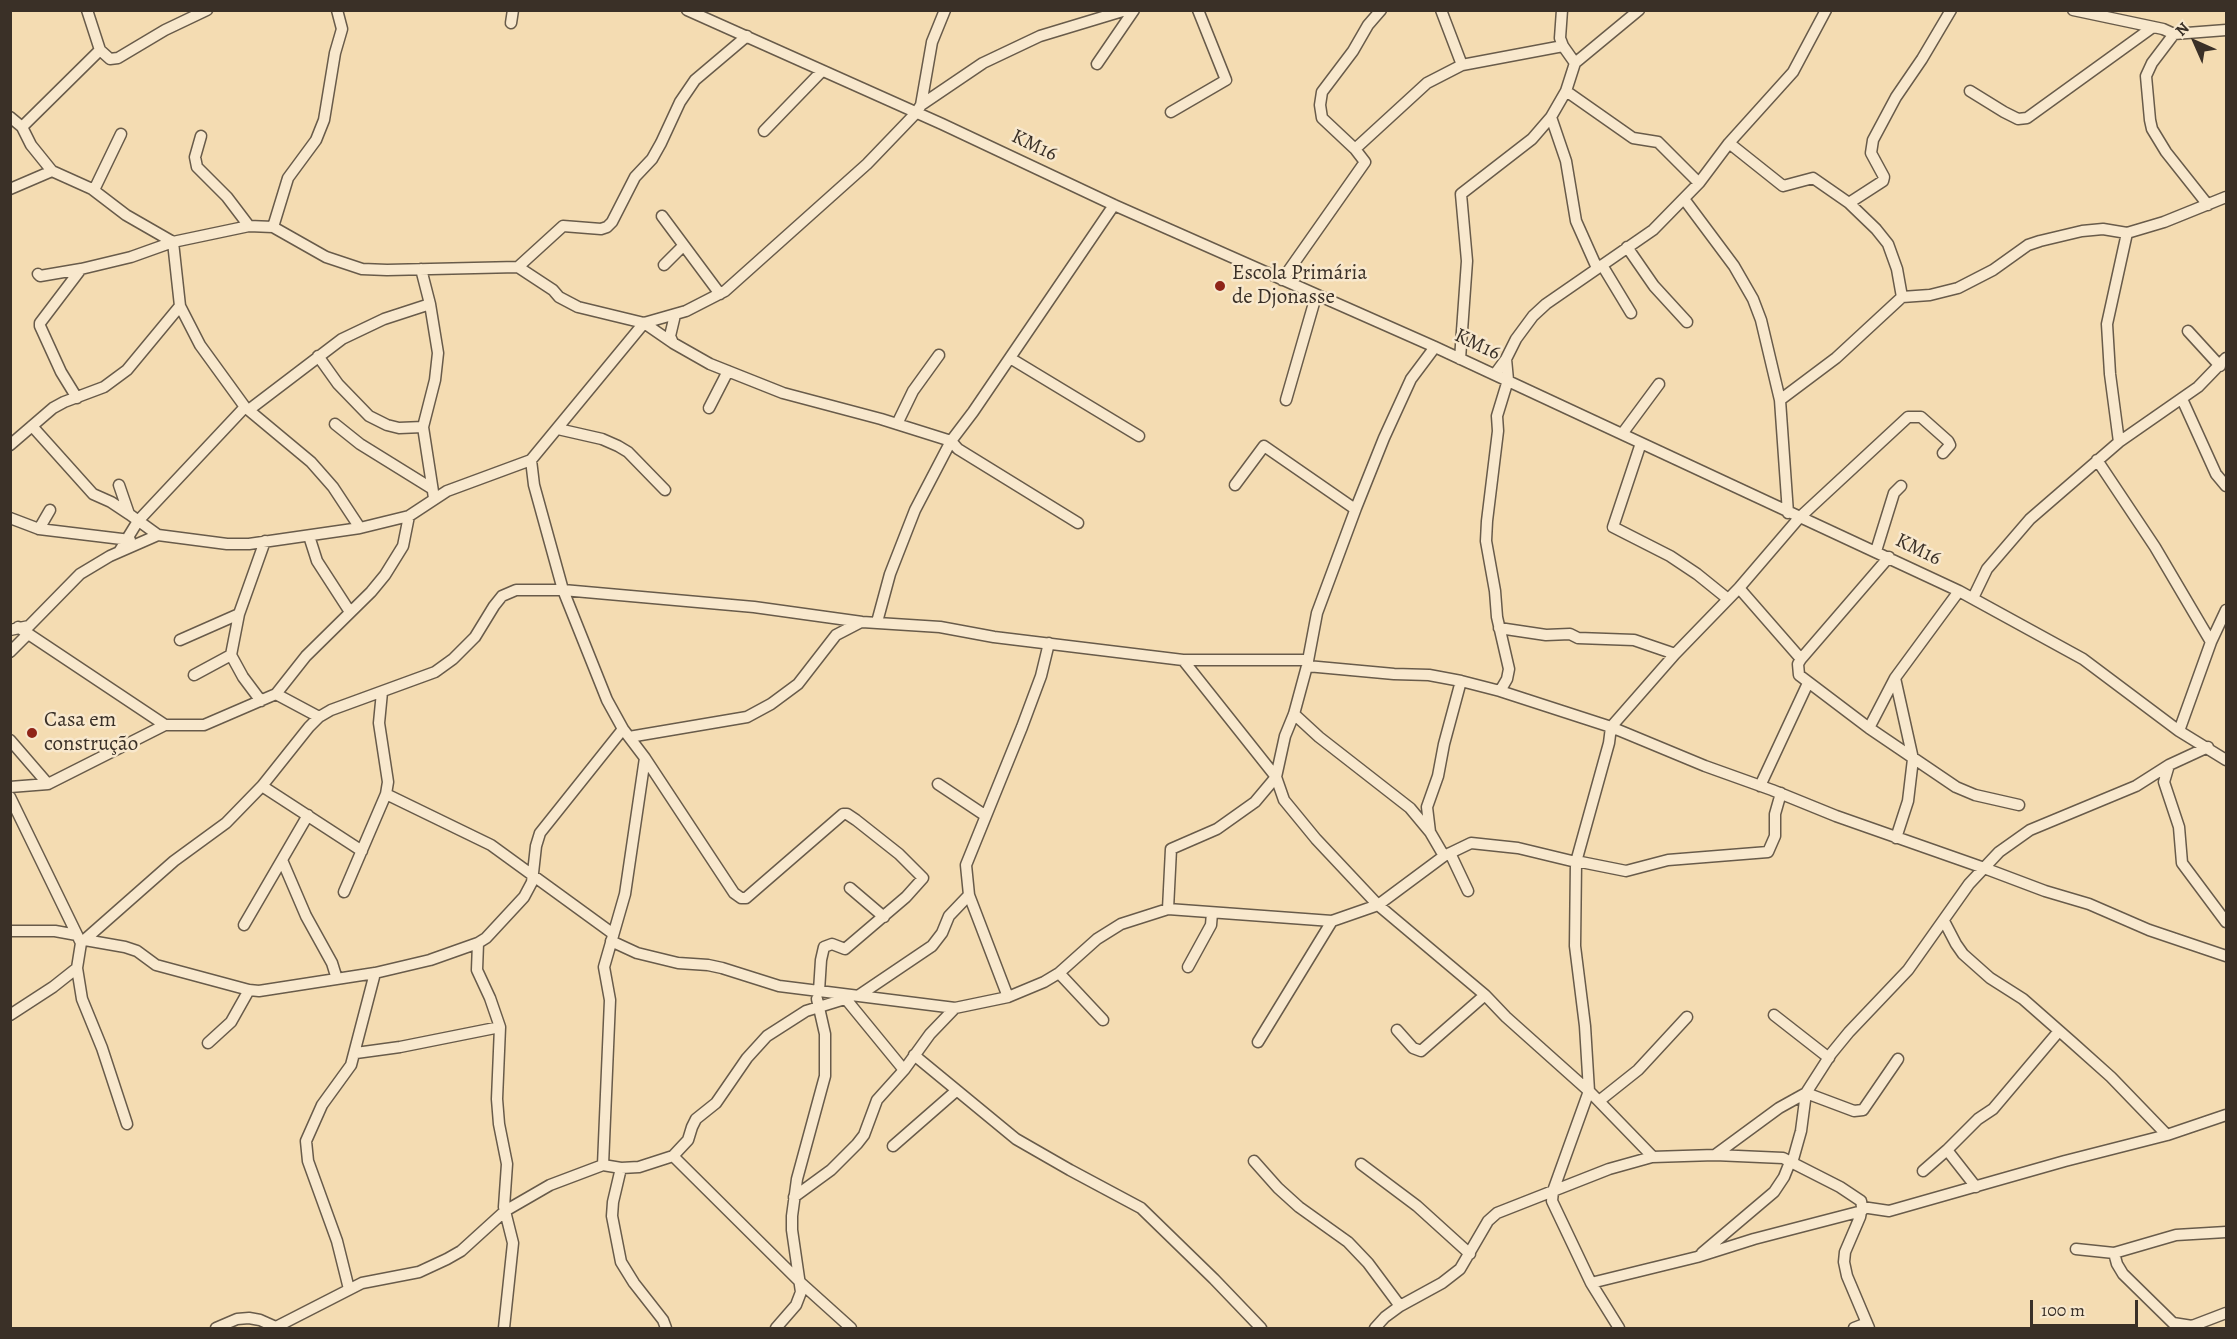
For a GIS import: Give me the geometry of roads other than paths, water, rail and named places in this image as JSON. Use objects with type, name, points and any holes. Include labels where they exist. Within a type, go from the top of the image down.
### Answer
[{"type":"street","points":[[87,10],[100,50],[110,59],[118,58],[165,30],[207,10]]},
{"type":"street","points":[[273,227],[288,178],[316,140],[324,120],[335,52],[342,29],[337,10]]},
{"type":"street","points":[[511,23],[513,10]]},
{"type":"street","name":"KM16","points":[[687,10],[822,71],[922,106],[942,124],[1114,205],[1495,374],[1959,591],[2083,659],[2179,730],[2226,759]]},
{"type":"street","points":[[922,106],[932,42],[945,10]]},
{"type":"street","points":[[32,426],[93,494],[111,502],[159,535],[227,544],[249,544],[360,528],[409,516],[433,493],[531,460],[644,323],[675,315],[720,294],[867,164],[922,106],[983,63],[1040,36],[1126,10]]},
{"type":"street","points":[[1096,64],[1134,10]]},
{"type":"street","points":[[1171,112],[1226,80],[1198,10]]},
{"type":"street","points":[[1282,280],[1365,162],[1355,148],[1322,118],[1322,92],[1381,10]]},
{"type":"street","points":[[1441,10],[1462,65]]},
{"type":"street","points":[[1562,10],[1560,38],[1575,63]]},
{"type":"street","points":[[1460,359],[1467,261],[1461,194],[1532,139],[1551,117],[1566,91],[1575,63],[1639,10]]},
{"type":"street","points":[[1495,374],[1533,316],[1546,304],[1653,230],[1699,183],[1729,143],[1792,72],[1826,10]]},
{"type":"street","points":[[1849,203],[1882,181],[1884,177],[1871,153],[1873,140],[1896,97],[1935,39],[1951,10]]},
{"type":"street","points":[[2073,10],[2153,27],[2174,34],[2226,30]]},
{"type":"street","points":[[1970,91],[2004,112],[2018,118],[2027,118],[2153,27]]},
{"type":"street","points":[[2174,34],[2152,63],[2146,76],[2150,120],[2152,129],[2166,152],[2208,205]]},
{"type":"street","points":[[518,267],[563,226],[601,229],[612,222],[635,177],[652,159],[662,143],[680,102],[691,85],[747,36]]},
{"type":"street","points":[[1355,148],[1426,83],[1462,65],[1563,46]]},
{"type":"street","points":[[22,127],[100,50]]},
{"type":"street","points":[[764,131],[822,71]]},
{"type":"street","points":[[1566,91],[1633,138],[1658,142],[1699,183]]},
{"type":"street","points":[[922,106],[942,124]]},
{"type":"street","points":[[10,117],[22,127],[31,145],[52,171],[94,190],[126,215],[173,242]]},
{"type":"street","points":[[1551,117],[1566,161],[1576,221],[1599,267],[1631,312]]},
{"type":"street","points":[[94,190],[121,134]]},
{"type":"street","points":[[201,136],[195,157],[196,167],[227,197],[249,226]]},
{"type":"street","points":[[1729,143],[1783,186],[1814,178],[1849,203],[1888,244],[1897,269],[1902,297]]},
{"type":"street","points":[[10,189],[52,171]]},
{"type":"street","points":[[1780,400],[1836,358],[1902,297],[1930,295],[1958,288],[1993,270],[2028,245],[2040,241],[2082,231],[2103,230],[2127,233],[2226,198]]},
{"type":"street","points":[[1684,199],[1734,266],[1753,299],[1761,320],[1780,400],[1794,515]]},
{"type":"street","points":[[877,622],[890,574],[915,510],[951,441],[1114,205]]},
{"type":"street","points":[[662,216],[720,294]]},
{"type":"street","points":[[38,274],[40,276],[81,269],[132,257],[173,242],[249,226],[273,227],[326,257],[362,269],[518,267],[568,303],[644,323],[710,364],[783,393],[951,441],[958,449],[1078,523]]},
{"type":"street","points":[[2119,442],[2110,374],[2107,324],[2127,233]]},
{"type":"street","points":[[173,242],[180,306],[200,345],[247,408],[322,473],[360,528]]},
{"type":"street","points":[[664,265],[683,246]]},
{"type":"street","points":[[1627,247],[1654,286],[1686,322]]},
{"type":"street","points":[[77,398],[61,372],[40,323],[81,269]]},
{"type":"street","points":[[421,269],[438,352],[435,380],[423,427],[433,493]]},
{"type":"street","points":[[1286,400],[1316,296]]},
{"type":"street","points":[[119,553],[134,518],[247,408],[358,330],[430,304]]},
{"type":"street","points":[[10,445],[53,408],[104,387],[127,370],[180,306]]},
{"type":"street","points":[[673,343],[670,336],[675,315]]},
{"type":"street","points":[[1973,598],[1987,568],[2030,519],[2119,442],[2198,387],[2223,362],[2188,331]]},
{"type":"street","points":[[1168,909],[1171,849],[1217,829],[1256,802],[1276,777],[1285,736],[1294,714],[1308,663],[1317,613],[1355,509],[1411,380],[1434,347]]},
{"type":"street","points":[[897,424],[913,391],[939,355]]},
{"type":"street","points":[[318,356],[338,384],[369,416],[399,428],[423,427]]},
{"type":"street","points":[[1010,358],[1139,436]]},
{"type":"street","points":[[1500,691],[1509,669],[1499,628],[1486,541],[1498,431],[1497,416],[1508,380],[1506,359]]},
{"type":"street","points":[[709,408],[728,371]]},
{"type":"street","points":[[1622,434],[1659,384]]},
{"type":"street","points":[[2182,399],[2216,474],[2226,486]]},
{"type":"street","points":[[1619,1329],[1591,1283],[1567,1228],[1552,1201],[1553,1191],[1589,1090],[1585,1026],[1575,945],[1576,862],[1609,743],[1611,727],[1675,654],[1739,588],[1794,515],[1908,417],[1921,417],[1948,441],[1950,445],[1943,453]]},
{"type":"street","points":[[335,424],[360,444],[433,493]]},
{"type":"street","points":[[558,429],[602,439],[618,446],[628,452],[665,490]]},
{"type":"street","points":[[1641,443],[1613,527],[1670,556],[1728,599]]},
{"type":"street","points":[[1235,485],[1264,446],[1355,509]]},
{"type":"street","points":[[531,460],[534,485],[563,590],[607,700],[626,733],[734,893],[741,898],[746,898],[843,814],[856,820],[899,854],[923,878],[884,917],[845,949],[832,944],[824,946],[817,990],[825,1034],[825,1076],[794,1197],[792,1230],[801,1293],[796,1305],[776,1329]]},
{"type":"street","points":[[2097,460],[2156,547],[2211,642]]},
{"type":"street","points":[[119,485],[134,518]]},
{"type":"street","points":[[1876,551],[1894,493],[1901,486]]},
{"type":"street","points":[[39,529],[50,510]]},
{"type":"street","points":[[10,787],[48,784],[165,725],[204,725],[276,694],[306,656],[378,584],[403,546],[409,516]]},
{"type":"street","points":[[10,518],[39,529],[142,541]]},
{"type":"street","points":[[13,628],[29,626],[80,574],[142,541],[159,535]]},
{"type":"street","points":[[309,536],[317,561],[350,612]]},
{"type":"street","points":[[261,701],[243,677],[231,655],[239,614],[265,541]]},
{"type":"street","points":[[1889,557],[1801,659],[1798,664],[1799,675],[1869,728],[1956,787],[1975,795],[2019,805]]},
{"type":"street","points":[[1739,588],[1801,659]]},
{"type":"street","points":[[81,939],[174,861],[226,823],[262,786],[309,726],[319,717],[331,710],[435,672],[453,659],[475,637],[502,596],[516,590],[563,590],[753,608],[862,622],[940,627],[1183,660],[1308,663],[1394,674],[1429,675],[1461,681],[1500,691],[1611,727],[1705,766],[1896,838],[2045,891],[2089,904],[2175,940],[2226,957]]},
{"type":"street","points":[[1869,728],[1896,678],[1959,591]]},
{"type":"street","points":[[2179,730],[2211,642],[2226,610]]},
{"type":"street","points":[[180,640],[239,614]]},
{"type":"street","points":[[10,931],[55,932],[125,947],[137,951],[156,965],[249,990],[270,991],[309,982],[375,973],[430,960],[478,943],[486,938],[519,903],[529,887],[540,833],[626,733],[747,717],[771,704],[798,684],[836,636],[862,622]]},
{"type":"street","points":[[13,628],[165,725]]},
{"type":"street","points":[[1499,628],[1546,635],[1570,634],[1578,638],[1634,640],[1675,654]]},
{"type":"street","points":[[10,652],[27,635]]},
{"type":"street","points":[[1008,997],[969,895],[966,865],[1041,676],[1049,643]]},
{"type":"street","points":[[194,675],[231,655]]},
{"type":"street","points":[[1183,660],[1276,777],[1284,800],[1316,839],[1378,905],[1485,995],[1521,1031],[1589,1090],[1653,1157]]},
{"type":"street","points":[[1896,678],[1914,759],[1908,801],[1896,838]]},
{"type":"street","points":[[1430,832],[1427,807],[1438,776],[1461,681]]},
{"type":"street","points":[[1760,786],[1808,683]]},
{"type":"street","points":[[344,892],[386,795],[388,782],[379,723],[382,692]]},
{"type":"street","points":[[276,694],[319,717]]},
{"type":"street","points":[[1294,714],[1318,737],[1402,801],[1447,854],[1468,891]]},
{"type":"street","points":[[10,740],[48,784]]},
{"type":"street","points":[[1697,1257],[1774,1192],[1791,1162],[1801,1131],[1806,1093],[1829,1058],[1849,1032],[1908,970],[1969,884],[1999,852],[2030,830],[2136,786],[2169,765],[2208,747]]},
{"type":"street","points":[[603,1165],[610,1000],[604,967],[625,894],[645,758]]},
{"type":"street","points":[[2169,765],[2164,782],[2179,827],[2184,867],[2226,922]]},
{"type":"street","points":[[2149,776],[2164,782]]},
{"type":"street","points":[[938,784],[986,816]]},
{"type":"street","points":[[262,786],[362,851]]},
{"type":"street","points":[[386,795],[491,845],[612,937],[637,953],[678,963],[708,965],[779,986],[852,997],[955,1008],[1008,997],[1044,982],[1059,973],[1097,939],[1121,924],[1168,909],[1332,921],[1378,905],[1447,854],[1464,846],[1479,843],[1518,848],[1626,871],[1668,860],[1768,852],[1775,836],[1775,814],[1781,793]]},
{"type":"street","points":[[11,799],[81,939],[77,968],[82,999],[102,1048],[126,1124]]},
{"type":"street","points":[[244,925],[308,815]]},
{"type":"street","points":[[282,860],[306,916],[332,963],[337,979]]},
{"type":"street","points":[[850,888],[884,917]]},
{"type":"street","points":[[216,1329],[243,1318],[260,1320],[277,1328],[362,1283],[419,1272],[447,1259],[461,1251],[505,1211],[550,1185],[603,1165],[621,1168],[639,1167],[673,1156],[688,1140],[696,1119],[716,1103],[741,1067],[763,1041],[784,1024],[819,1006],[852,997],[932,946],[942,933],[949,916],[969,895]]},
{"type":"street","points":[[1188,967],[1211,925],[1212,913]]},
{"type":"street","points":[[1258,1042],[1332,921]]},
{"type":"street","points":[[1944,921],[1963,954],[1990,978],[2023,999],[2111,1077],[2167,1135]]},
{"type":"street","points":[[478,943],[477,970],[500,1027],[497,1099],[499,1124],[506,1152],[505,1211],[513,1243],[504,1329]]},
{"type":"street","points":[[10,1015],[77,968]]},
{"type":"street","points":[[349,1289],[337,1241],[308,1161],[306,1141],[322,1106],[348,1070],[356,1053],[375,973]]},
{"type":"street","points":[[1059,973],[1103,1020]]},
{"type":"street","points":[[208,1043],[231,1022],[249,990]]},
{"type":"street","points":[[1397,1030],[1413,1048],[1421,1051],[1485,995]]},
{"type":"street","points":[[852,997],[904,1070]]},
{"type":"street","points":[[794,1197],[831,1170],[857,1144],[864,1135],[877,1100],[904,1070],[930,1034],[955,1008]]},
{"type":"street","points":[[1774,1015],[1829,1058]]},
{"type":"street","points":[[1599,1101],[1638,1070],[1687,1017]]},
{"type":"street","points":[[356,1053],[400,1047],[500,1027]]},
{"type":"street","points":[[1923,1171],[1978,1119],[1993,1109],[2059,1031]]},
{"type":"street","points":[[914,1055],[1016,1139],[1141,1208],[1214,1279],[1261,1329]]},
{"type":"street","points":[[1715,1155],[1779,1108],[1806,1093],[1854,1111],[1863,1110],[1898,1059]]},
{"type":"street","points":[[1589,1090],[1653,1157]]},
{"type":"street","points":[[893,1146],[956,1091]]},
{"type":"street","points":[[1591,1283],[1697,1257],[1862,1209],[1889,1211],[2065,1161],[2167,1135],[2226,1115]]},
{"type":"street","points":[[1947,1150],[1976,1187]]},
{"type":"street","points":[[1375,1329],[1400,1306],[1454,1275],[1470,1254],[1492,1217],[1609,1169],[1653,1157],[1715,1155],[1783,1158],[1861,1201],[1862,1209],[1845,1252],[1844,1262],[1847,1276],[1868,1326],[1854,1329]]},
{"type":"street","points":[[673,1156],[848,1328]]},
{"type":"street","points":[[1254,1161],[1299,1207],[1348,1242],[1368,1263],[1400,1306]]},
{"type":"street","points":[[1361,1164],[1417,1206],[1470,1254]]},
{"type":"street","points":[[621,1168],[612,1216],[621,1262],[663,1320],[666,1329]]},
{"type":"street","points":[[2076,1249],[2114,1252],[2176,1235],[2226,1232]]},
{"type":"street","points":[[2114,1252],[2123,1274],[2173,1323],[2192,1326],[2226,1313]]},
{"type":"street","points":[[347,1276],[362,1283]]},
{"type":"place","name":"Escola Primária de Djonasse","points":[[1220,286]]},
{"type":"place","name":"Casa em construção","points":[[32,733]]}]
